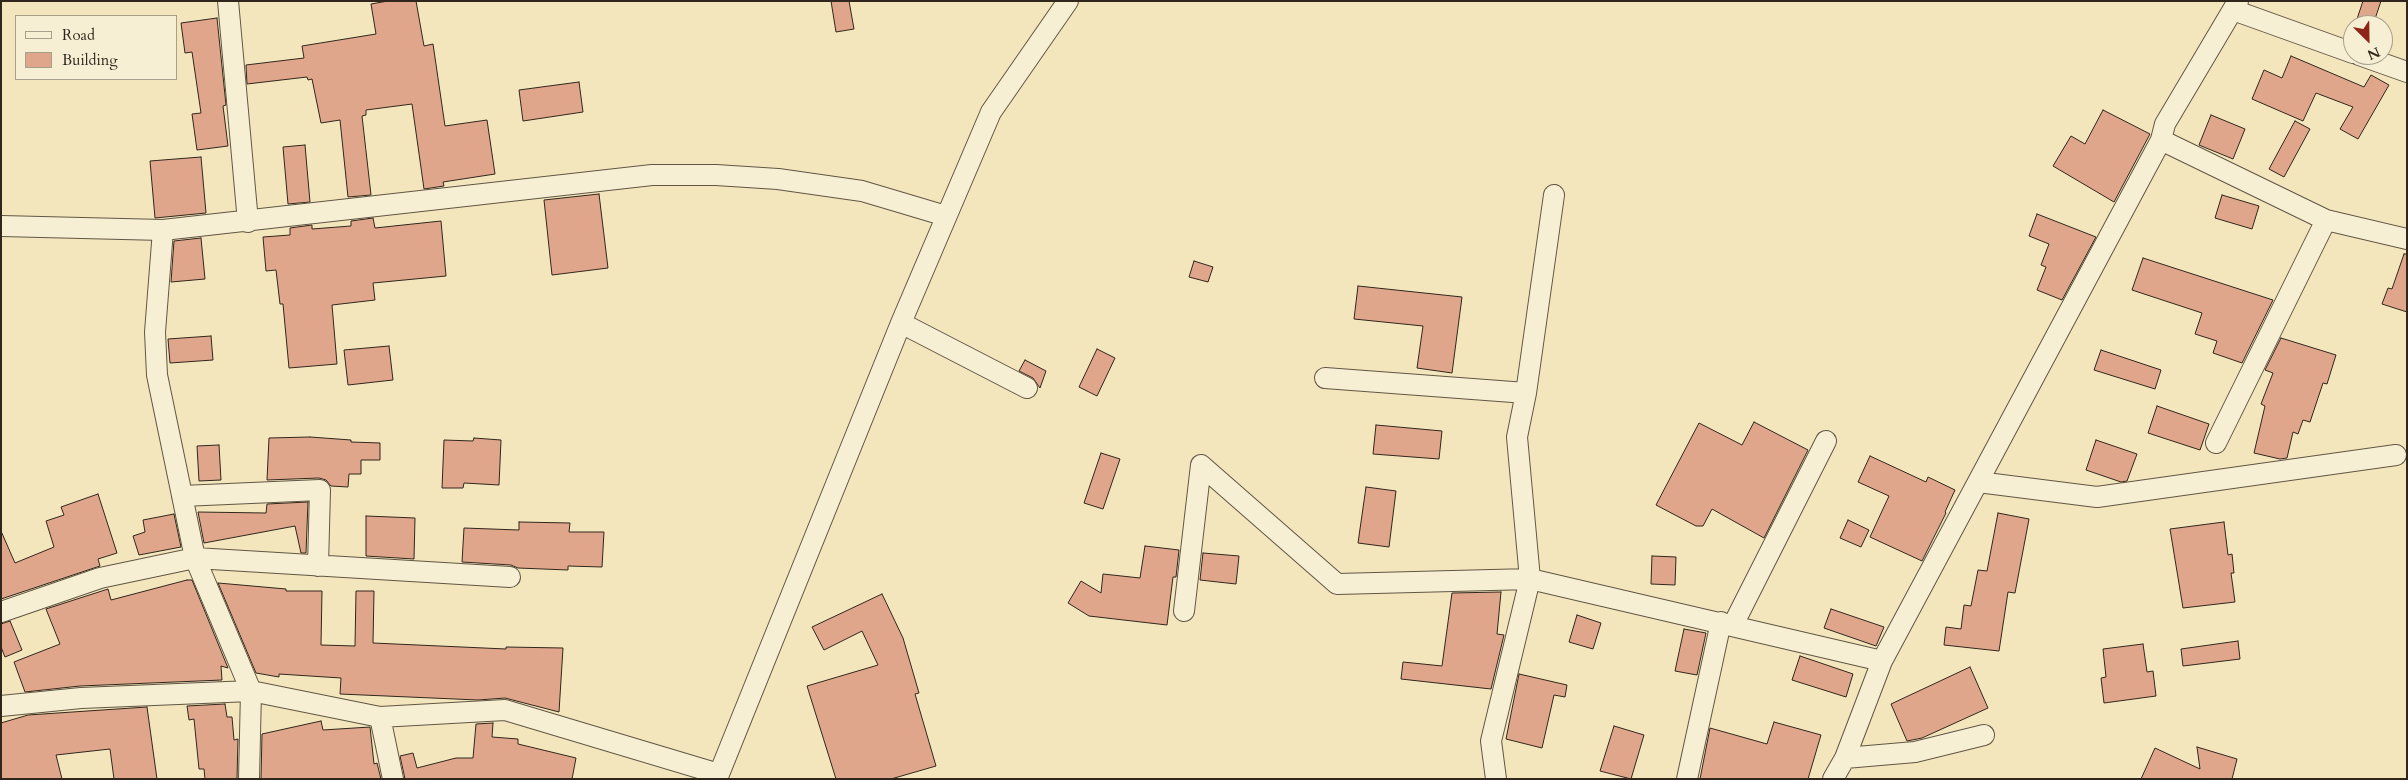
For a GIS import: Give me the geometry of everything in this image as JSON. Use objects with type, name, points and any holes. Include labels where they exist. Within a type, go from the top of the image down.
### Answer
[{"type":"street","points":[[228,1],[248,222]]},
{"type":"street","points":[[1,706],[81,698],[250,691],[380,717],[505,710],[718,777],[901,323],[991,112],[1068,1]]},
{"type":"street","points":[[1834,779],[1845,758],[1882,662],[2161,140],[2165,124],[2235,5],[2343,49]]},
{"type":"street","points":[[2387,65],[2407,72]]},
{"type":"street","points":[[2161,140],[2326,220],[2407,239]]},
{"type":"street","points":[[1,226],[164,230],[652,175],[716,175],[862,191],[946,216]]},
{"type":"street","points":[[1496,779],[1491,741],[1530,579],[1517,437],[1526,393],[1554,195]]},
{"type":"street","points":[[2216,443],[2326,220]]},
{"type":"street","points":[[164,230],[155,332],[157,375],[167,431],[195,558],[250,691],[249,779]]},
{"type":"street","points":[[901,323],[1027,388]]},
{"type":"street","points":[[1325,378],[1526,393]]},
{"type":"street","points":[[1687,779],[1727,624],[1826,441]]},
{"type":"street","points":[[1978,482],[2097,498],[2396,455]]},
{"type":"street","points":[[1184,611],[1201,465],[1337,584],[1530,579],[1882,662]]},
{"type":"street","points":[[182,496],[320,490],[318,566]]},
{"type":"street","points":[[1,612],[100,578],[195,558],[510,577]]},
{"type":"street","points":[[380,717],[393,779]]},
{"type":"street","points":[[1845,758],[1915,752],[1984,734]]},
{"type":"building","points":[[388,1],[416,1],[424,46],[433,44],[445,126],[487,120],[495,174],[443,182],[444,186],[424,189],[412,104],[366,110],[366,115],[362,116],[371,195],[348,197],[340,120],[321,123],[312,79],[308,80],[307,77],[247,84],[246,65],[304,58],[302,46],[376,34],[371,4]]},
{"type":"building","points":[[831,1],[849,1],[854,29],[836,32]]},
{"type":"building","points":[[2363,1],[2381,1],[2376,15],[2358,15]]},
{"type":"building","points":[[217,18],[226,105],[223,106],[228,146],[197,150],[192,114],[201,113],[192,52],[185,53],[181,23]]},
{"type":"building","points":[[2291,56],[2364,87],[2371,75],[2389,85],[2358,139],[2340,129],[2353,107],[2316,93],[2303,121],[2252,99],[2264,70],[2282,78]]},
{"type":"building","points":[[579,82],[583,112],[523,121],[519,90]]},
{"type":"building","points":[[2103,110],[2150,134],[2114,202],[2053,166],[2071,136],[2085,144]]},
{"type":"building","points":[[2211,115],[2245,129],[2233,159],[2199,145]]},
{"type":"building","points":[[2295,121],[2310,129],[2284,177],[2269,169]]},
{"type":"building","points":[[305,145],[310,202],[288,204],[283,147]]},
{"type":"building","points":[[201,157],[206,213],[155,218],[150,161]]},
{"type":"building","points":[[599,194],[608,268],[552,275],[544,200]]},
{"type":"building","points":[[2222,195],[2259,206],[2252,229],[2215,218]]},
{"type":"building","points":[[2037,214],[2096,237],[2062,300],[2037,290],[2046,267],[2041,265],[2049,244],[2029,236]]},
{"type":"building","points":[[373,218],[375,228],[441,221],[446,276],[373,283],[375,300],[332,305],[337,364],[289,368],[283,304],[280,304],[276,270],[266,271],[263,237],[290,235],[290,228],[312,225],[312,229],[351,226],[351,221]]},
{"type":"building","points":[[201,238],[205,279],[171,282],[174,241]]},
{"type":"building","points":[[2404,254],[2407,254],[2407,312],[2382,304],[2388,288],[2392,289]]},
{"type":"building","points":[[2143,258],[2273,300],[2242,363],[2213,353],[2217,341],[2195,334],[2202,313],[2132,290]]},
{"type":"building","points":[[1194,261],[1213,267],[1208,282],[1189,277]]},
{"type":"building","points":[[1358,286],[1462,297],[1452,373],[1417,368],[1423,326],[1354,319]]},
{"type":"building","points":[[211,336],[213,360],[170,363],[168,339]]},
{"type":"building","points":[[2281,338],[2336,355],[2327,384],[2323,383],[2310,422],[2303,420],[2298,434],[2293,432],[2287,458],[2280,459],[2254,453],[2265,406],[2261,404],[2273,373],[2265,370]]},
{"type":"building","points":[[389,346],[393,380],[348,385],[344,350]]},
{"type":"building","points":[[1097,349],[1115,358],[1097,396],[1079,387]]},
{"type":"building","points":[[2101,350],[2161,370],[2155,389],[2094,370]]},
{"type":"building","points":[[1025,360],[1046,371],[1040,388],[1033,378],[1019,371]]},
{"type":"building","points":[[2157,406],[2209,424],[2200,450],[2148,433]]},
{"type":"building","points":[[1754,422],[1808,450],[1764,538],[1712,509],[1703,526],[1696,526],[1656,505],[1699,423],[1742,445]]},
{"type":"building","points":[[1376,425],[1442,431],[1439,459],[1373,454]]},
{"type":"building","points":[[310,437],[380,443],[380,460],[361,460],[361,474],[349,474],[348,487],[331,486],[326,480],[319,478],[267,480],[269,438]]},
{"type":"building","points":[[474,438],[501,440],[499,485],[464,483],[463,488],[442,488],[444,440],[473,441]]},
{"type":"building","points":[[2096,440],[2137,454],[2127,481],[2121,482],[2086,470]]},
{"type":"building","points":[[219,445],[221,480],[199,481],[197,446]]},
{"type":"building","points":[[1101,453],[1120,459],[1103,509],[1084,503]]},
{"type":"building","points":[[1870,456],[1926,482],[1928,477],[1955,490],[1946,513],[1922,561],[1870,537],[1889,496],[1858,482]]},
{"type":"building","points":[[1366,487],[1396,491],[1389,547],[1358,543]]},
{"type":"building","points":[[98,494],[117,553],[98,559],[100,566],[1,599],[1,531],[15,563],[54,547],[46,521],[64,515],[61,507]]},
{"type":"building","points":[[308,502],[306,553],[301,553],[295,526],[204,543],[198,512],[266,513],[267,504]]},
{"type":"building","points":[[1998,513],[2029,519],[2015,593],[2008,592],[1999,651],[1944,645],[1946,627],[1961,629],[1964,605],[1971,606],[1978,570],[1987,571]]},
{"type":"building","points":[[174,514],[181,547],[139,555],[133,536],[145,532],[143,520]]},
{"type":"building","points":[[366,516],[415,518],[414,559],[366,556]]},
{"type":"building","points":[[1848,520],[1869,530],[1861,547],[1840,538]]},
{"type":"building","points":[[519,522],[570,523],[569,532],[604,532],[602,567],[568,566],[568,570],[518,568],[511,565],[462,562],[464,528],[519,530]]},
{"type":"building","points":[[2224,522],[2228,555],[2232,554],[2234,573],[2231,573],[2235,602],[2183,608],[2170,529]]},
{"type":"building","points":[[1145,546],[1179,550],[1176,577],[1173,577],[1167,625],[1089,616],[1068,603],[1081,581],[1101,593],[1103,574],[1140,578]]},
{"type":"building","points":[[1203,553],[1239,556],[1236,584],[1200,580]]},
{"type":"building","points":[[1652,556],[1676,557],[1675,585],[1651,584]]},
{"type":"building","points":[[192,580],[228,668],[221,666],[222,680],[80,686],[25,692],[14,662],[60,644],[46,609],[108,589],[111,600]]},
{"type":"building","points":[[218,583],[286,589],[286,591],[322,591],[321,645],[355,646],[356,591],[374,591],[373,643],[506,649],[506,647],[563,648],[559,712],[505,698],[478,700],[340,694],[341,678],[279,674],[279,677],[256,673]]},
{"type":"building","points":[[1501,592],[1497,634],[1504,635],[1491,689],[1401,679],[1403,662],[1442,666],[1452,593]]},
{"type":"building","points":[[882,594],[903,638],[919,693],[915,694],[936,766],[891,779],[836,779],[807,686],[878,665],[862,631],[824,650],[812,627]]},
{"type":"building","points":[[1831,609],[1884,627],[1876,646],[1824,628]]},
{"type":"building","points":[[1577,615],[1601,623],[1593,649],[1569,642]]},
{"type":"building","points":[[10,621],[22,650],[5,657],[1,647],[1,624]]},
{"type":"building","points":[[1684,629],[1706,633],[1697,675],[1675,671]]},
{"type":"building","points":[[2238,641],[2240,659],[2183,666],[2181,649]]},
{"type":"building","points":[[2143,644],[2147,672],[2153,671],[2156,696],[2104,703],[2101,678],[2106,677],[2103,649]]},
{"type":"building","points":[[1800,656],[1853,674],[1846,697],[1792,680]]},
{"type":"building","points":[[1970,667],[1988,708],[1922,738],[1907,741],[1891,704]]},
{"type":"building","points":[[1519,674],[1567,685],[1565,697],[1554,695],[1542,748],[1506,739]]},
{"type":"building","points":[[225,704],[227,717],[232,717],[234,740],[238,739],[237,779],[205,779],[204,769],[199,769],[194,719],[189,720],[187,706]]},
{"type":"building","points":[[147,707],[157,779],[114,779],[110,749],[56,755],[62,779],[1,779],[1,723],[28,715]]},
{"type":"building","points":[[321,721],[323,730],[370,727],[374,764],[377,763],[381,779],[261,779],[262,734]]},
{"type":"building","points":[[1774,722],[1821,735],[1808,779],[1700,779],[1710,728],[1767,744]]},
{"type":"building","points":[[493,723],[492,737],[518,739],[518,744],[576,758],[572,779],[405,779],[400,756],[413,753],[417,768],[456,758],[473,758],[476,724]]},
{"type":"building","points":[[1614,726],[1644,735],[1631,779],[1600,771]]},
{"type":"building","points":[[2197,747],[2237,759],[2232,779],[2141,779],[2155,748],[2200,769]]}]
